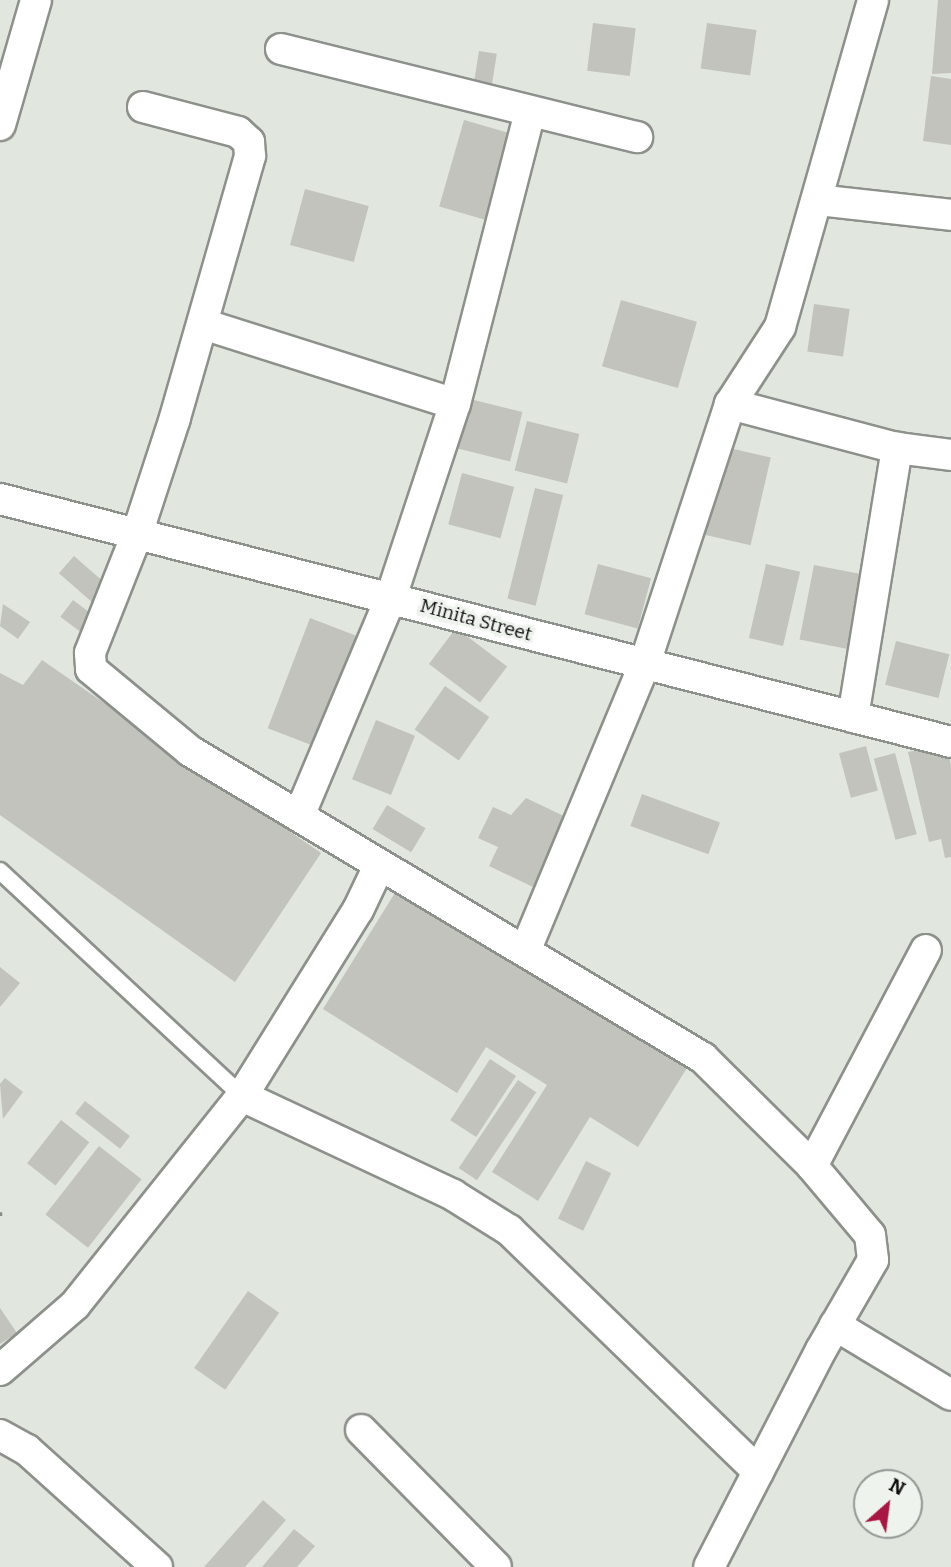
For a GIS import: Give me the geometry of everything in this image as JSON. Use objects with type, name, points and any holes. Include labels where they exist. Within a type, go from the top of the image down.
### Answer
[{"type":"street","points":[[0,125],[36,0]]},
{"type":"street","points":[[526,949],[644,666],[730,404],[780,327],[873,0]]},
{"type":"street","points":[[281,50],[637,137]]},
{"type":"street","points":[[143,107],[238,132],[249,142],[250,156],[204,324],[137,534],[90,653],[91,669],[190,751],[299,816],[378,868],[526,949],[703,1058],[812,1166],[870,1235],[875,1248],[873,1260],[835,1325],[709,1567]]},
{"type":"street","points":[[299,816],[391,597],[455,404],[530,111]]},
{"type":"street","points":[[818,200],[951,215]]},
{"type":"street","points":[[204,324],[455,404]]},
{"type":"street","points":[[730,404],[897,448],[951,455]]},
{"type":"street","points":[[853,717],[897,448]]},
{"type":"street","name":"Minita Street","points":[[0,499],[391,597],[644,666],[951,742]]},
{"type":"street","points":[[0,1370],[75,1306],[242,1096],[358,911],[378,868]]},
{"type":"street","points":[[812,1166],[926,950]]},
{"type":"street","points":[[242,1096],[453,1195],[509,1230],[758,1471]]},
{"type":"street","points":[[835,1325],[951,1395]]},
{"type":"street","points":[[361,1430],[496,1567]]},
{"type":"street","points":[[0,1435],[27,1450],[157,1567]]},
{"type":"lane","points":[[0,871],[242,1096]]},
{"type":"building","points":[[938,0],[951,0],[951,73],[932,74]]},
{"type":"building","points":[[593,23],[636,28],[630,76],[587,71]]},
{"type":"building","points":[[707,23],[757,30],[750,76],[701,69]]},
{"type":"building","points":[[479,51],[497,54],[492,86],[474,84]]},
{"type":"building","points":[[931,76],[951,79],[951,145],[923,141]]},
{"type":"building","points":[[464,120],[516,135],[491,221],[439,207]]},
{"type":"building","points":[[305,189],[369,206],[354,262],[290,245]]},
{"type":"building","points":[[621,300],[697,322],[678,388],[602,366]]},
{"type":"building","points":[[814,304],[850,309],[843,357],[807,352]]},
{"type":"building","points":[[470,399],[522,412],[510,462],[458,448]]},
{"type":"building","points":[[527,421],[579,434],[567,484],[515,470]]},
{"type":"building","points":[[725,447],[771,458],[751,545],[705,535]]},
{"type":"building","points":[[462,473],[514,487],[500,538],[448,524]]},
{"type":"building","points":[[535,488],[563,495],[536,606],[507,599]]},
{"type":"building","points":[[74,556],[111,588],[96,606],[59,573]]},
{"type":"building","points":[[598,564],[651,578],[638,628],[585,614]]},
{"type":"building","points":[[766,564],[800,572],[783,646],[749,638]]},
{"type":"building","points":[[814,565],[866,575],[852,650],[799,640]]},
{"type":"building","points":[[73,600],[97,618],[84,635],[60,617]]},
{"type":"building","points":[[3,604],[30,622],[18,639],[0,626]]},
{"type":"building","points":[[310,618],[359,637],[317,747],[268,728]]},
{"type":"building","points":[[456,628],[507,667],[480,702],[429,664]]},
{"type":"building","points":[[896,641],[949,654],[938,698],[885,685]]},
{"type":"building","points":[[42,660],[321,853],[235,982],[0,815],[0,673],[23,685]]},
{"type":"building","points":[[445,686],[489,717],[459,760],[415,729]]},
{"type":"building","points":[[376,720],[415,736],[391,795],[352,779]]},
{"type":"building","points":[[946,744],[951,765],[951,857],[945,858],[941,839],[929,842],[908,752]]},
{"type":"building","points":[[866,746],[878,790],[851,798],[839,753]]},
{"type":"building","points":[[895,753],[917,834],[895,840],[874,759]]},
{"type":"building","points":[[642,794],[720,822],[708,854],[630,826]]},
{"type":"building","points":[[526,798],[568,818],[535,888],[489,866],[498,847],[478,838],[493,807],[511,815]]},
{"type":"building","points":[[387,805],[426,828],[411,852],[373,829]]},
{"type":"building","points":[[401,883],[690,1063],[638,1147],[590,1117],[538,1201],[492,1172],[547,1085],[486,1047],[457,1093],[323,1009]]},
{"type":"building","points":[[0,967],[20,983],[0,1007]]},
{"type":"building","points":[[490,1059],[516,1076],[476,1137],[450,1120]]},
{"type":"building","points":[[5,1078],[23,1092],[3,1119],[0,1084]]},
{"type":"building","points":[[518,1080],[536,1092],[477,1180],[459,1168]]},
{"type":"building","points":[[85,1101],[130,1136],[120,1149],[75,1114]]},
{"type":"building","points":[[61,1120],[89,1142],[56,1186],[27,1163]]},
{"type":"building","points":[[99,1146],[142,1179],[88,1248],[45,1215]]},
{"type":"building","points":[[586,1161],[611,1173],[583,1231],[558,1219]]},
{"type":"building","points":[[248,1291],[279,1313],[225,1390],[194,1368]]},
{"type":"building","points":[[0,1308],[17,1333],[0,1344]]},
{"type":"building","points":[[263,1500],[286,1520],[245,1567],[204,1567]]},
{"type":"building","points":[[294,1529],[315,1546],[297,1567],[262,1567]]}]
